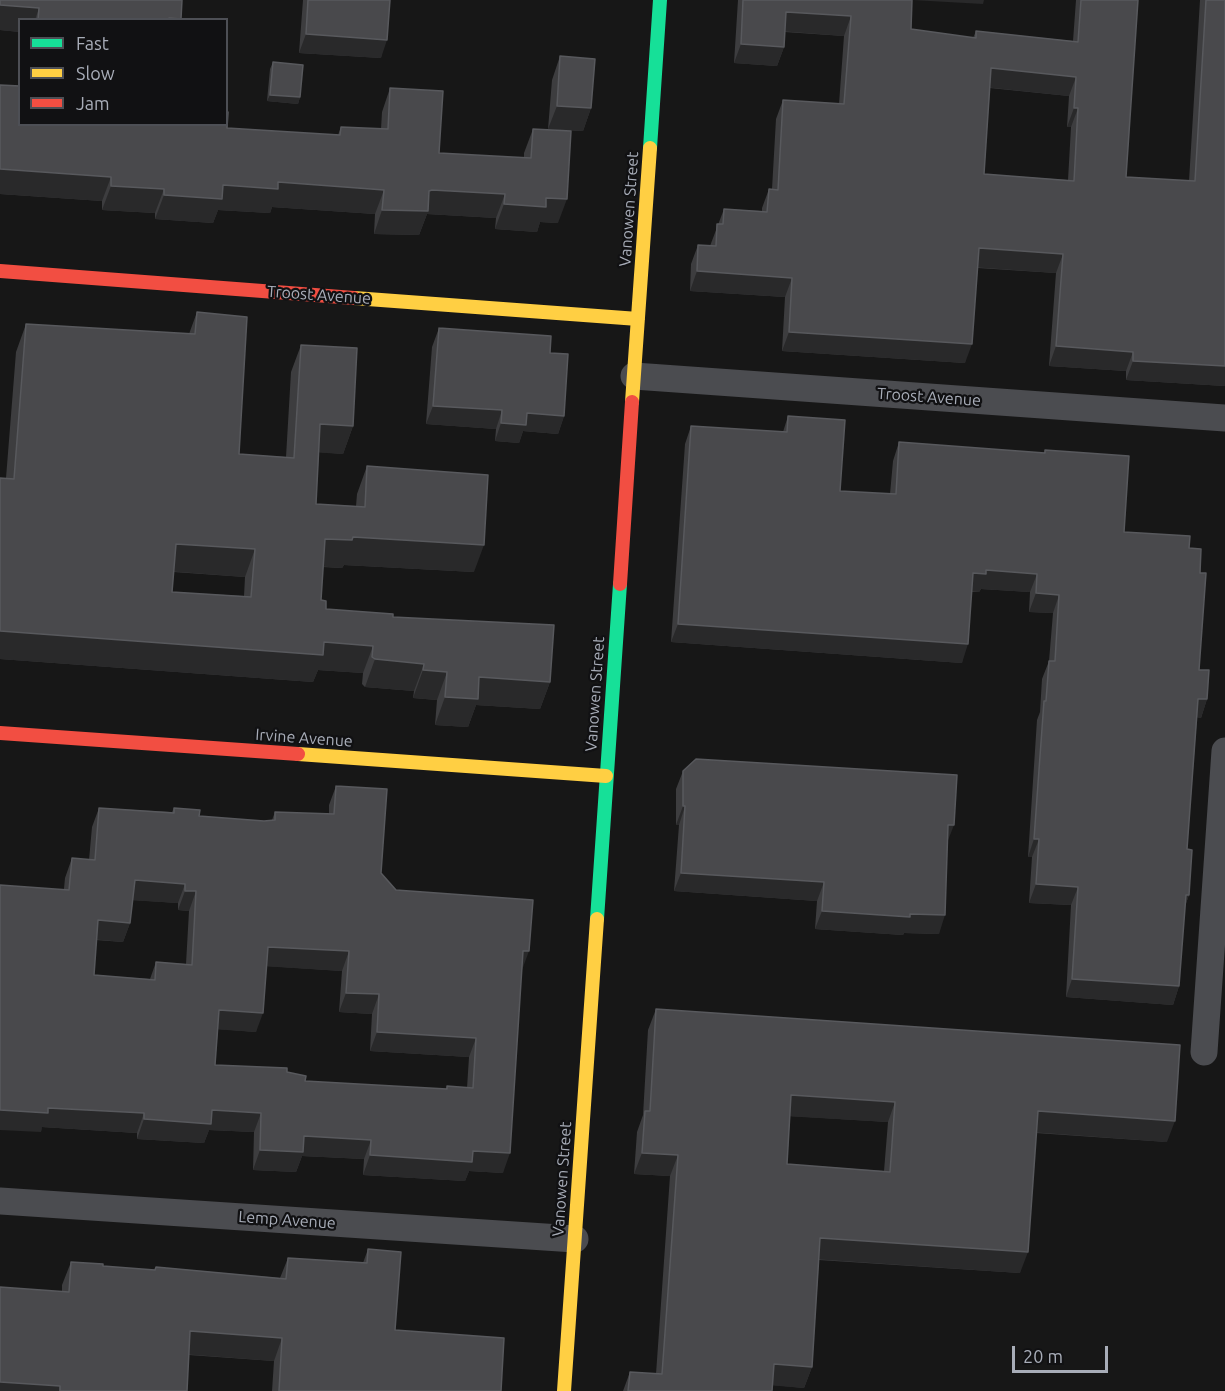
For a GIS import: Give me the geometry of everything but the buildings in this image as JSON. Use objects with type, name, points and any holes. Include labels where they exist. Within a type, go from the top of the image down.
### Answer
[{"type":"main road","name":"Vanowen Street","points":[[564,1391],[660,0]]},
{"type":"main road","name":"Troost Avenue","points":[[0,271],[638,319]]},
{"type":"main road","name":"Irvine Avenue","points":[[0,733],[606,776]]},
{"type":"street","name":"Troost Avenue","points":[[634,376],[1225,418]]},
{"type":"street","points":[[1204,1052],[1225,751]]},
{"type":"street","name":"Lemp Avenue","points":[[0,1201],[574,1239]]},
{"type":"traffic: fast","points":[[650,148],[660,0]]},
{"type":"traffic: fast","points":[[597,919],[620,584]]},
{"type":"traffic: slow","points":[[632,402],[650,148]]},
{"type":"traffic: slow","points":[[354,298],[638,319]]},
{"type":"traffic: slow","points":[[298,754],[606,776]]},
{"type":"traffic: slow","points":[[564,1391],[597,919]]},
{"type":"traffic: jam","points":[[0,271],[354,298]]},
{"type":"traffic: jam","points":[[620,584],[632,402]]},
{"type":"traffic: jam","points":[[0,733],[298,754]]}]
